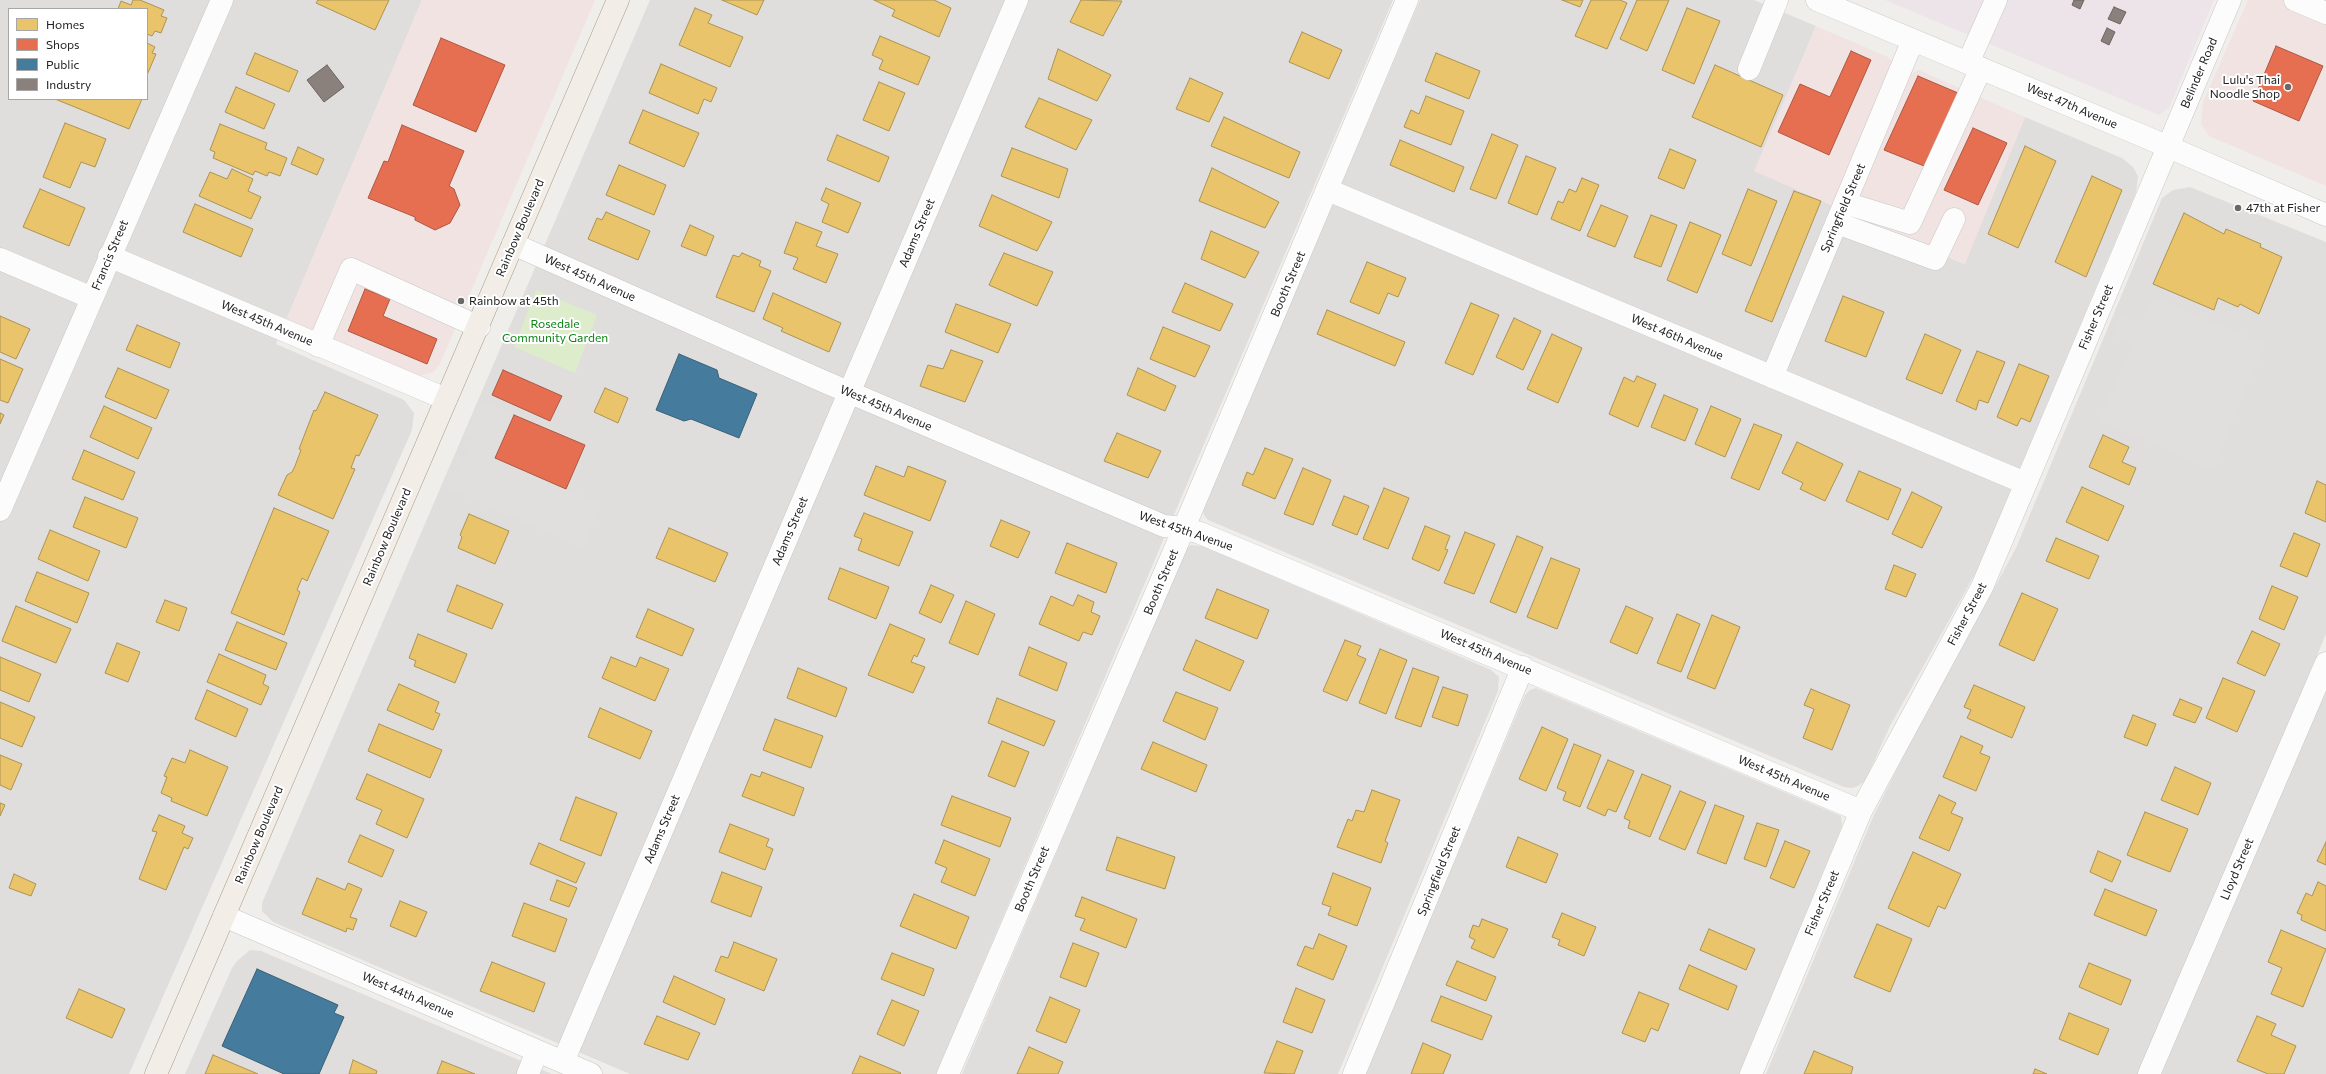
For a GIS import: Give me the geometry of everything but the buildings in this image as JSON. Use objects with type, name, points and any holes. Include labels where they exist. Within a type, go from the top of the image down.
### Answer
[{"type":"main road","name":"Rainbow Boulevard","points":[[156,1074],[446,399],[479,327],[618,0]]},
{"type":"street","name":"Francis Street","points":[[0,510],[109,256],[222,0]]},
{"type":"street","name":"Adams Street","points":[[563,1062],[1017,0]]},
{"type":"street","name":"Booth Street","points":[[948,1074],[1184,528],[1408,0]]},
{"type":"street","points":[[1748,69],[1777,0]]},
{"type":"street","name":"West 47th Avenue","points":[[1817,0],[2326,215]]},
{"type":"street","points":[[1845,203],[1910,223],[1975,66],[1996,0]]},
{"type":"street","name":"Belinder Road","points":[[2168,147],[2230,0]]},
{"type":"street","points":[[2295,0],[2326,13]]},
{"type":"street","name":"Springfield Street","points":[[1772,376],[1913,40]]},
{"type":"street","name":"Fisher Street","points":[[1751,1074],[1861,811],[1982,587],[2168,147]]},
{"type":"street","name":"West 46th Avenue","points":[[1328,190],[2025,483]]},
{"type":"street","points":[[1837,223],[1935,259],[1954,219]]},
{"type":"street","name":"West 45th Avenue","points":[[513,244],[849,392],[1164,526],[1184,528],[1523,668],[1861,811]]},
{"type":"street","name":"West 45th Avenue","points":[[109,256],[318,346],[446,399]]},
{"type":"street","points":[[0,259],[92,298]]},
{"type":"street","points":[[318,346],[351,269],[479,327]]},
{"type":"street","name":"Lloyd Street","points":[[2149,1074],[2326,663]]},
{"type":"street","name":"Springfield Street","points":[[1354,1074],[1523,668]]},
{"type":"street","name":"West 44th Avenue","points":[[224,916],[591,1074]]},
{"type":"street","points":[[528,1074],[537,1051]]},
{"type":"shaded area","points":[[0,0],[422,0],[276,344],[404,400],[414,413],[412,430],[129,1074],[0,1074]]},
{"type":"shaded area","points":[[422,0],[595,0],[440,364],[434,372],[419,376],[407,373],[286,321]]},
{"type":"shaded area","points":[[650,0],[1393,0],[936,1074],[630,1074],[273,922],[262,911],[262,903]]},
{"type":"shaded area","points":[[1420,0],[1754,0],[1816,26],[1755,171],[1964,264],[2025,117],[2122,158],[2133,167],[2138,176],[2136,192],[1976,572],[1890,726],[1865,781],[1858,786],[1852,788],[1844,787],[1208,520],[1204,515],[1203,508]]},
{"type":"shaded area","points":[[1885,0],[2214,0],[2169,108],[2159,115]]},
{"type":"shaded area","points":[[2248,0],[2326,0],[2326,186],[2209,136],[2201,124],[2203,102]]},
{"type":"shaded area","points":[[1816,26],[1888,57],[1892,62],[1832,205],[1754,171]]},
{"type":"shaded area","points":[[1919,70],[2025,117],[1965,264],[1849,212],[1908,75]]},
{"type":"shaded area","points":[[2190,187],[2326,242],[2326,634],[2140,1074],[1766,1074],[1873,817],[1912,739],[2016,548],[2162,198],[2173,190]]},
{"type":"shaded area","points":[[2153,297],[2265,344],[2213,470],[2099,420],[2131,349],[2127,341],[2112,335],[2121,317],[2136,323],[2143,320]]},
{"type":"shaded area","points":[[481,400],[514,415],[495,458],[602,505],[583,548],[442,486],[450,469],[457,472],[473,438],[465,435]]},
{"type":"shaded area","points":[[1191,545],[1203,546],[1491,670],[1499,677],[1498,691],[1338,1074],[962,1074],[1186,549]]},
{"type":"shaded area","points":[[2326,686],[2326,1074],[2161,1074]]},
{"type":"shaded area","points":[[1536,688],[1841,816],[1842,826],[1739,1074],[1365,1074],[1525,695],[1530,690]]},
{"type":"shaded area","points":[[250,950],[261,951],[552,1074],[185,1074],[232,968],[237,961]]},
{"type":"green space","name":"Rosedale Community Garden","points":[[536,290],[597,315],[575,373],[514,347]]},
{"type":"place","name":"Lulu's Thai Noodle Shop","points":[[2288,87]]},
{"type":"place","name":"47th at Fisher","points":[[2238,208]]},
{"type":"place","name":"Rainbow at 45th","points":[[461,301]]}]
